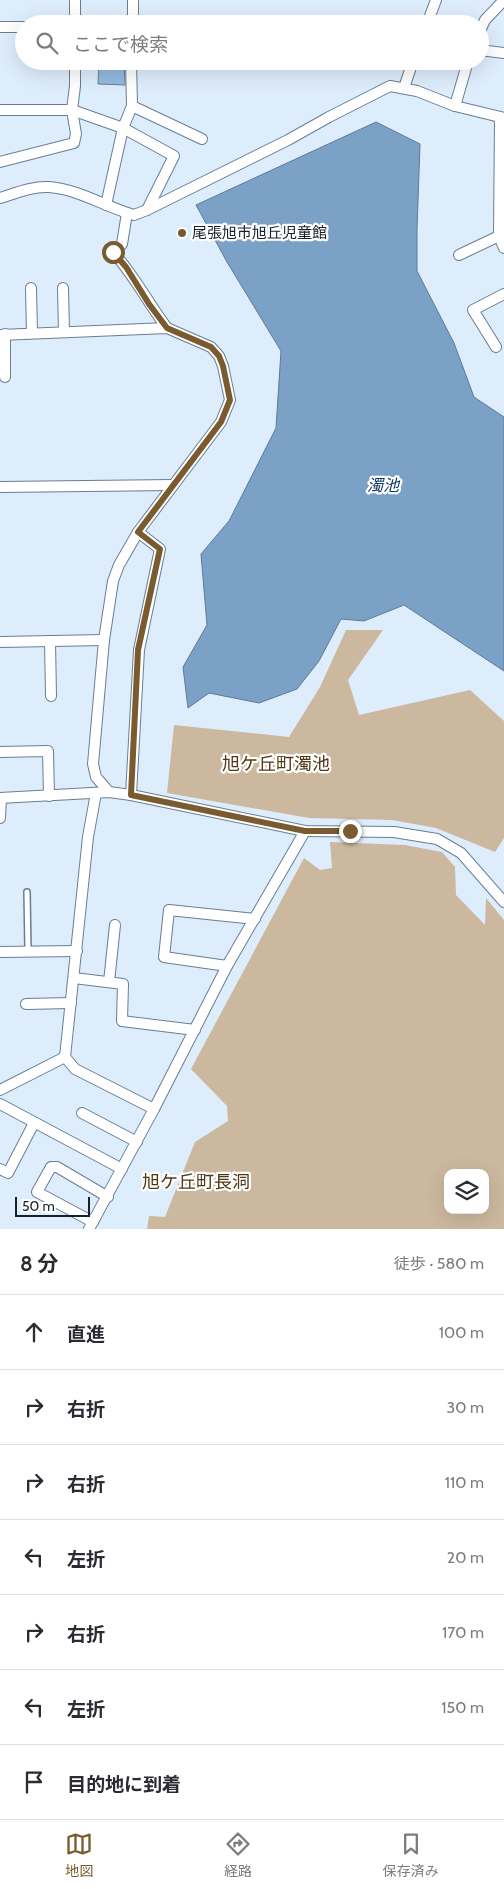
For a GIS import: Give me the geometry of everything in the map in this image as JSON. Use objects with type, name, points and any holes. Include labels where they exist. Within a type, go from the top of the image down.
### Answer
[{"type":"street","points":[[75,0],[75,15]]},
{"type":"street","points":[[133,0],[133,15]]},
{"type":"street","points":[[430,15],[436,0]]},
{"type":"street","points":[[489,16],[504,0]]},
{"type":"street","points":[[0,27],[15,27]]},
{"type":"street","points":[[489,51],[504,53]]},
{"type":"street","points":[[0,162],[74,143],[76,134],[72,110],[75,70]]},
{"type":"street","points":[[106,205],[123,128],[132,106],[131,70]]},
{"type":"street","points":[[404,88],[410,70]]},
{"type":"street","points":[[455,106],[465,70]]},
{"type":"street","points":[[0,198],[32,189],[48,187],[62,189],[134,215],[288,140],[390,86],[417,91],[455,106],[502,118],[499,236],[504,248]]},
{"type":"street","points":[[132,106],[202,139]]},
{"type":"street","points":[[0,110],[72,110],[123,128],[174,156],[147,210]]},
{"type":"street","points":[[127,214],[122,244],[113,252],[126,267],[149,304],[167,328]]},
{"type":"street","points":[[459,255],[499,236]]},
{"type":"street","points":[[31,288],[32,333]]},
{"type":"street","points":[[63,288],[64,332]]},
{"type":"street","points":[[496,347],[473,310],[504,294]]},
{"type":"street","points":[[4,377],[2,335],[32,333],[167,328],[211,347],[219,356],[223,366],[230,400],[221,422],[138,532],[119,565],[113,581],[104,640],[93,764],[96,777],[109,792]]},
{"type":"street","points":[[0,486],[173,485]]},
{"type":"street","points":[[131,795],[138,650],[160,549],[138,532]]},
{"type":"street","points":[[0,642],[104,640]]},
{"type":"street","points":[[50,641],[51,696]]},
{"type":"street","points":[[0,752],[48,752],[49,796]]},
{"type":"street","points":[[0,818],[0,798],[109,792],[305,831],[394,832],[436,839],[461,853],[504,902]]},
{"type":"street","points":[[96,794],[88,837],[65,1057],[75,1069],[154,1109]]},
{"type":"street","points":[[108,1196],[57,1167],[51,1167],[37,1192],[91,1225],[108,1196],[137,1142],[227,966],[305,831]]},
{"type":"street","points":[[227,966],[164,957],[169,910],[255,918]]},
{"type":"street","points":[[109,982],[115,926]]},
{"type":"street","points":[[0,952],[28,950],[77,951]]},
{"type":"street","points":[[74,978],[123,984],[122,1021],[195,1030]]},
{"type":"street","points":[[26,1004],[71,1003]]},
{"type":"street","points":[[0,1090],[65,1057]]},
{"type":"street","points":[[0,1104],[122,1170]]},
{"type":"street","points":[[82,1113],[137,1142]]},
{"type":"street","points":[[0,1169],[8,1173],[34,1123]]},
{"type":"lane","points":[[27,892],[28,950]]},
{"type":"shaded area","points":[[346,630],[383,630],[348,680],[359,715],[470,690],[504,721],[504,838],[495,852],[436,828],[392,820],[309,818],[167,793],[174,725],[289,737],[320,687]]},
{"type":"shaded area","points":[[330,842],[405,845],[442,852],[455,867],[456,895],[485,925],[486,898],[504,920],[504,1229],[147,1229],[149,1216],[165,1217],[195,1142],[228,1121],[227,1106],[191,1069],[304,858],[320,870],[332,868]]},
{"type":"water","name":"濁池","points":[[376,122],[420,144],[417,271],[454,343],[474,397],[504,417],[504,671],[404,605],[364,621],[341,619],[319,661],[297,689],[259,703],[209,693],[188,708],[183,667],[207,625],[201,554],[229,521],[276,428],[281,351],[227,262],[196,205]]},
{"type":"building","points":[[99,70],[124,70],[125,85],[98,84]]},
{"type":"place","name":"尾張旭市旭丘児童館","points":[[182,233]]},
{"type":"district","name":"旭ケ丘町濁池","points":[[276,764]]},
{"type":"district","name":"旭ケ丘町長洞","points":[[196,1182]]},
{"type":"route","points":[[113,252],[126,267],[149,304],[167,328],[211,347],[219,356],[230,400],[221,422],[138,532],[160,549],[138,650],[131,795],[305,831],[350,831]]}]
